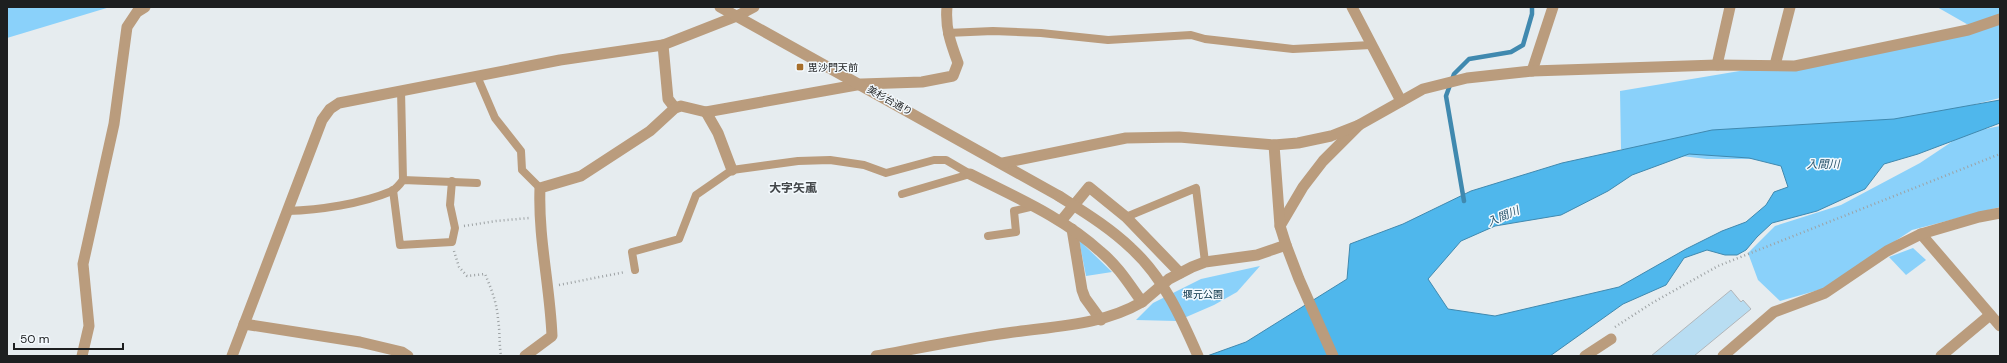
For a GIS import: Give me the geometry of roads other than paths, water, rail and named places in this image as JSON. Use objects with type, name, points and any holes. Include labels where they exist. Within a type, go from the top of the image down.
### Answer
[{"type":"street","points":[[82,356],[89,326],[83,264],[114,124],[127,27],[137,12],[145,7]]},
{"type":"street","name":"美杉台通り","points":[[720,7],[1003,163],[1103,224],[1132,248],[1156,276],[1177,309],[1198,356]]},
{"type":"street","points":[[232,356],[322,120],[330,109],[339,103],[401,90],[560,60],[663,45],[737,16],[754,7]]},
{"type":"street","points":[[525,356],[552,336],[548,287],[539,217],[540,188],[581,176],[650,131],[675,108],[681,106],[706,112],[862,84],[922,82],[953,76],[958,63],[948,33],[946,22],[947,7]]},
{"type":"street","points":[[1352,7],[1401,100]]},
{"type":"street","points":[[1532,71],[1553,7]]},
{"type":"street","points":[[1717,65],[1730,7]]},
{"type":"street","points":[[1775,65],[1790,7]]},
{"type":"street","points":[[1003,163],[1126,138],[1152,137],[1274,144],[1315,140],[1332,136],[1359,125],[1423,89],[1462,80],[1532,71],[1717,65],[1795,66],[1968,30],[2000,19]]},
{"type":"street","points":[[663,45],[668,99],[675,108]]},
{"type":"street","points":[[706,112],[718,133],[732,170]]},
{"type":"street","points":[[1280,226],[1303,187],[1323,161],[1359,125]]},
{"type":"street","points":[[1274,144],[1280,226],[1299,279],[1333,356]]},
{"type":"street","points":[[970,174],[1034,206],[1072,229],[1101,252],[1119,270],[1142,302]]},
{"type":"street","points":[[1061,221],[1089,188],[1126,217],[1180,273]]},
{"type":"street","points":[[1723,356],[1774,312],[1825,293],[1887,251],[1921,234],[1979,217],[2000,213]]},
{"type":"street","points":[[1072,229],[1082,290],[1085,298],[1101,320]]},
{"type":"street","points":[[1921,234],[2000,326]]},
{"type":"street","points":[[876,356],[913,353],[1006,333],[1101,320],[1125,312],[1142,302],[1180,273],[1205,262],[1257,255],[1286,245]]},
{"type":"street","points":[[1941,356],[1990,315]]},
{"type":"street","points":[[244,324],[360,342],[402,352],[408,356]]},
{"type":"street","points":[[1585,356],[1611,339]]},
{"type":"lane","points":[[948,33],[993,31],[1041,33],[1108,40],[1190,35],[1204,39],[1293,49],[1371,45]]},
{"type":"lane","points":[[476,76],[496,118],[521,151],[522,170],[540,188]]},
{"type":"lane","points":[[401,90],[403,180]]},
{"type":"lane","points":[[635,270],[632,252],[679,239],[696,195],[732,170],[783,163],[830,160],[864,165],[886,173],[934,160],[946,160],[970,174]]},
{"type":"lane","points":[[902,194],[970,174]]},
{"type":"lane","points":[[287,211],[313,210],[393,190],[403,180],[477,183]]},
{"type":"lane","points":[[393,190],[400,245],[452,242],[455,228],[450,205],[452,181]]},
{"type":"lane","points":[[1126,217],[1196,188],[1205,262]]},
{"type":"lane","points":[[988,236],[1016,232],[1014,211],[1034,206]]},
{"type":"water","name":"入間川","points":[[2000,100],[2000,123],[1918,154],[1884,164],[1865,189],[1817,211],[1772,223],[1746,250],[1737,255],[1725,255],[1707,250],[1684,258],[1666,285],[1623,304],[1550,356],[1207,356],[1246,342],[1347,279],[1350,244],[1403,224],[1471,191],[1562,163],[1712,130],[1894,119]],"holes":[[[1689,154],[1749,158],[1781,166],[1788,187],[1774,192],[1766,205],[1746,222],[1722,231],[1686,249],[1619,287],[1495,316],[1448,309],[1428,279],[1461,241],[1495,226],[1561,215],[1608,191],[1632,175]]]},
{"type":"waterway","points":[[1464,201],[1446,96],[1454,74],[1469,59],[1511,52],[1523,45],[1532,14],[1532,7]]},
{"type":"place","name":"毘沙門天前","points":[[800,67]]},
{"type":"district","name":"大字矢颪","points":[[793,188]]},
{"type":"park label","name":"堰元公園","points":[[1203,294]]}]
